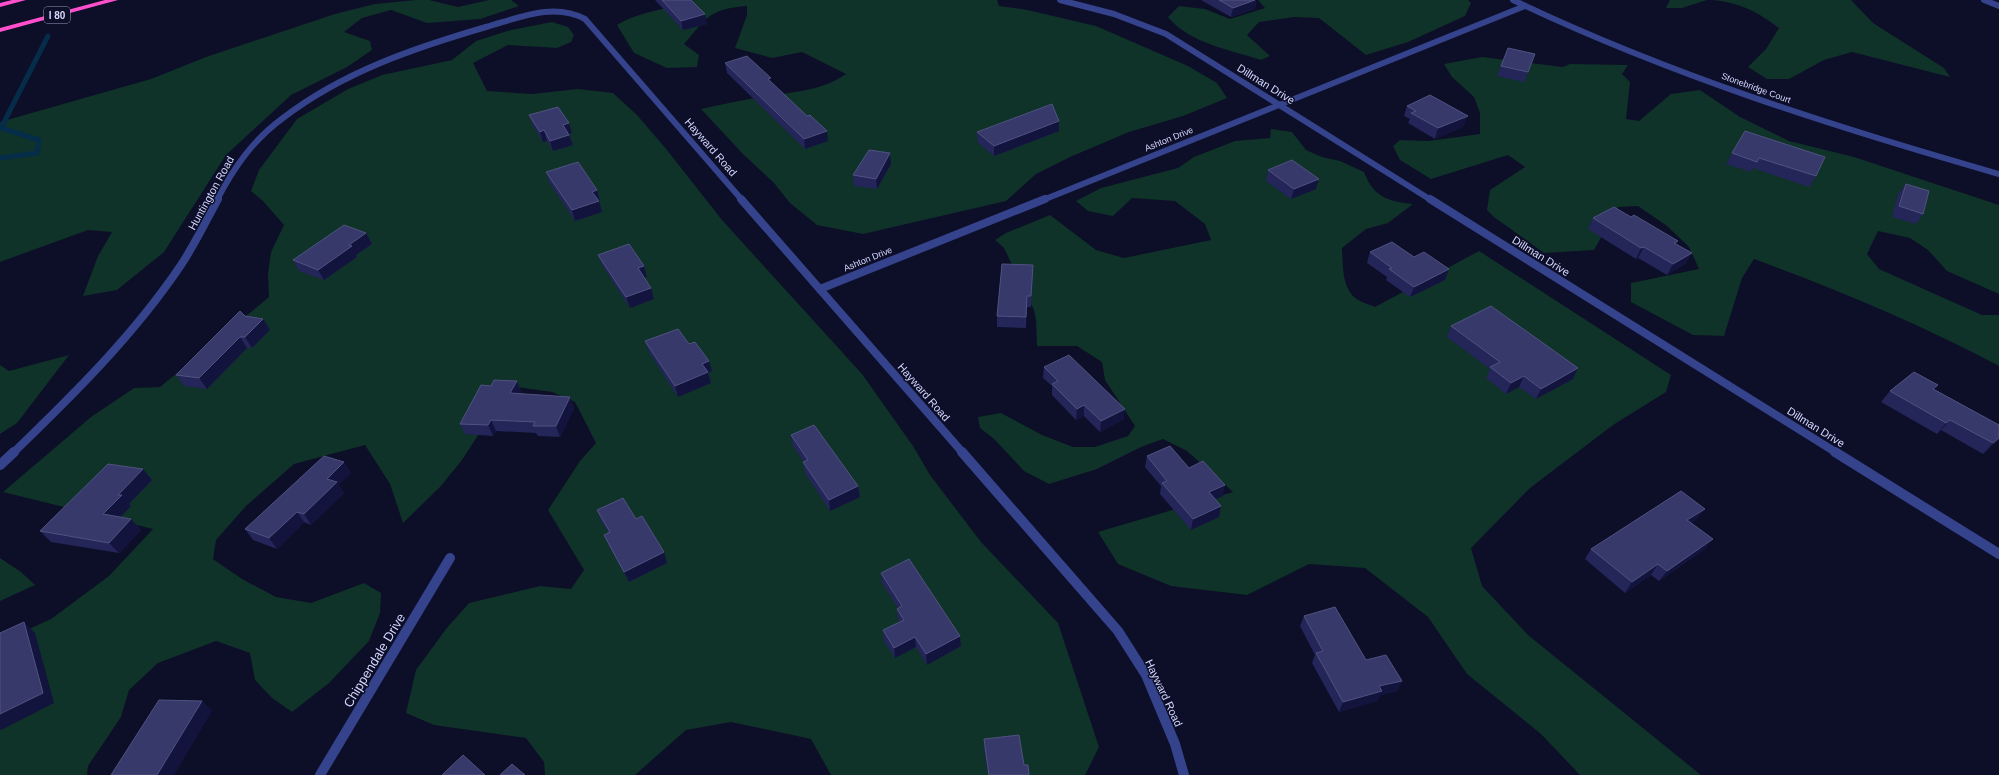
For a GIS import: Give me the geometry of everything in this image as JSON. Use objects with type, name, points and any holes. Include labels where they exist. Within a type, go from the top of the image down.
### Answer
[{"type":"highway","points":[[0,5],[22,0]]},
{"type":"highway","name":"I 80","points":[[0,30],[114,0]]},
{"type":"street","name":"Dillman Drive","points":[[1060,0],[1107,10],[1150,27],[1177,41],[1999,554]]},
{"type":"street","name":"Stonebridge Court","points":[[1514,0],[1659,62],[1775,104],[1890,142],[1999,174]]},
{"type":"street","points":[[1984,0],[1999,6]]},
{"type":"street","name":"Ashton Drive","points":[[820,288],[1525,6]]},
{"type":"street","name":"Huntington Road","points":[[0,465],[48,418],[127,336],[173,277],[194,244],[238,162],[266,131],[306,100],[355,72],[388,58],[421,46],[536,13],[568,10],[578,13],[609,47]]},
{"type":"street","name":"Hayward Road","points":[[609,47],[1118,631],[1146,675],[1175,744],[1184,775]]},
{"type":"street","name":"Chippendale Drive","points":[[320,775],[450,558]]},
{"type":"green space","points":[[429,0],[458,7],[489,0],[511,0],[519,6],[480,19],[427,23],[391,10],[362,18],[344,32],[370,41],[372,50],[347,67],[291,95],[226,155],[164,252],[117,290],[83,296],[98,256],[112,232],[88,230],[0,262],[0,122],[151,79],[206,57],[335,14],[375,4]]},
{"type":"green space","points":[[692,0],[997,0],[999,6],[1023,9],[1096,26],[1188,66],[1217,83],[1227,98],[1183,116],[1129,132],[1070,157],[1036,174],[1006,201],[863,234],[817,225],[790,203],[774,183],[742,153],[701,109],[748,99],[802,91],[825,85],[846,74],[802,52],[772,58],[735,48],[747,15],[747,6],[724,9],[710,16],[684,44],[699,55],[697,67],[667,68],[634,53],[617,25],[635,17]]},
{"type":"green space","points":[[1258,0],[1468,0],[1471,3],[1465,16],[1408,42],[1366,55],[1319,18],[1294,17],[1259,22],[1247,35],[1270,56],[1261,60],[1223,49],[1198,39],[1177,26],[1168,17],[1179,6],[1205,9],[1230,19],[1265,8]]},
{"type":"green space","points":[[1670,0],[1707,0],[1682,8],[1666,8]]},
{"type":"green space","points":[[1712,0],[1851,0],[1873,23],[1944,68],[1950,77],[1852,52],[1824,60],[1789,79],[1767,79],[1748,67],[1766,49],[1779,28],[1748,9],[1731,3]]},
{"type":"green space","points":[[552,22],[568,27],[574,35],[571,42],[557,48],[508,45],[473,63],[487,91],[532,94],[578,89],[613,93],[637,115],[667,150],[722,220],[862,374],[913,446],[930,475],[981,542],[1058,623],[1099,747],[1085,775],[831,775],[811,739],[731,722],[686,730],[635,775],[545,775],[544,762],[526,738],[434,725],[406,713],[416,670],[446,629],[469,603],[540,586],[571,589],[584,570],[548,510],[580,461],[596,443],[575,402],[552,392],[510,386],[462,460],[440,487],[403,523],[390,484],[365,445],[294,464],[246,506],[216,540],[213,559],[242,579],[276,597],[311,603],[364,583],[381,593],[380,613],[369,641],[329,683],[292,712],[272,698],[255,680],[250,653],[216,641],[158,663],[129,690],[121,717],[88,766],[87,775],[0,775],[0,642],[51,619],[109,576],[153,529],[3,492],[91,417],[134,388],[160,387],[269,297],[268,274],[271,252],[284,225],[263,201],[251,191],[259,170],[297,119],[348,89],[382,75],[452,60],[476,41],[511,30]]},
{"type":"green space","points":[[1482,57],[1563,67],[1570,64],[1628,65],[1622,74],[1630,82],[1626,119],[1639,121],[1671,94],[1700,90],[1740,117],[1789,141],[1854,157],[1999,205],[1999,294],[1947,271],[1928,250],[1910,238],[1878,231],[1867,254],[1879,269],[1982,315],[1999,315],[1999,366],[1878,308],[1754,259],[1742,278],[1724,336],[1693,335],[1631,302],[1631,283],[1699,269],[1689,247],[1667,226],[1638,206],[1618,207],[1594,250],[1544,253],[1494,217],[1487,210],[1490,190],[1525,167],[1508,155],[1431,179],[1400,160],[1393,146],[1400,140],[1428,141],[1480,134],[1480,113],[1474,97],[1452,77],[1444,64]]},
{"type":"green space","points":[[1271,129],[1292,132],[1306,150],[1322,157],[1340,161],[1364,172],[1372,187],[1382,196],[1396,202],[1413,204],[1388,223],[1366,229],[1342,248],[1346,285],[1352,295],[1357,299],[1375,307],[1479,251],[1671,375],[1666,392],[1613,425],[1530,488],[1471,548],[1482,586],[1528,635],[1701,775],[1580,775],[1541,734],[1467,674],[1428,617],[1365,568],[1309,564],[1247,595],[1171,586],[1118,564],[1098,532],[1233,492],[1187,451],[1163,439],[1141,447],[1097,469],[1049,484],[1024,471],[994,439],[980,428],[978,417],[1001,413],[1042,435],[1073,447],[1095,447],[1128,436],[1135,426],[1105,380],[1102,362],[1077,346],[1037,346],[1034,310],[1004,248],[995,240],[1006,233],[1050,215],[1096,250],[1124,258],[1211,240],[1205,224],[1175,201],[1132,198],[1113,216],[1088,211],[1076,201],[1101,188],[1178,168],[1194,157],[1235,141],[1270,138]]},
{"type":"green space","points":[[69,355],[17,423],[0,434],[0,365],[9,371]]},
{"type":"green space","points":[[0,558],[21,572],[35,585],[0,601]]},
{"type":"building","points":[[662,0],[691,0],[705,14],[681,21]]},
{"type":"building","points":[[1219,0],[1255,0],[1233,8]]},
{"type":"building","points":[[1508,48],[1535,54],[1528,72],[1501,66]]},
{"type":"building","points":[[747,56],[771,78],[768,79],[807,116],[810,115],[827,131],[804,139],[725,63]]},
{"type":"building","points":[[1430,95],[1468,116],[1438,128],[1411,113],[1416,111],[1407,106]]},
{"type":"building","points":[[1052,104],[1059,121],[994,146],[977,132]]},
{"type":"building","points":[[558,107],[569,123],[563,125],[569,135],[550,141],[544,130],[540,132],[529,115]]},
{"type":"building","points":[[1745,131],[1825,157],[1816,176],[1759,158],[1757,162],[1732,153]]},
{"type":"building","points":[[869,150],[890,153],[876,179],[853,175]]},
{"type":"building","points":[[1292,160],[1319,179],[1294,189],[1268,170]]},
{"type":"building","points":[[578,162],[597,190],[592,192],[599,201],[572,210],[546,172]]},
{"type":"building","points":[[1906,184],[1929,191],[1923,214],[1899,206]]},
{"type":"building","points":[[1614,207],[1631,217],[1634,215],[1678,241],[1674,243],[1692,253],[1673,264],[1644,247],[1641,248],[1593,218]]},
{"type":"building","points":[[344,225],[366,233],[349,245],[352,246],[318,270],[293,260]]},
{"type":"building","points":[[1392,242],[1414,257],[1424,252],[1449,269],[1414,287],[1389,269],[1392,268],[1370,252]]},
{"type":"building","points":[[629,244],[644,266],[638,268],[651,288],[626,297],[598,255]]},
{"type":"building","points":[[1002,264],[1033,265],[1031,296],[1027,296],[1026,317],[997,316]]},
{"type":"building","points":[[1491,306],[1578,368],[1541,389],[1524,376],[1511,383],[1490,367],[1500,362],[1451,326]]},
{"type":"building","points":[[240,311],[245,316],[263,319],[245,337],[240,337],[199,378],[176,375]]},
{"type":"building","points":[[678,329],[689,344],[695,342],[709,361],[702,364],[708,372],[675,386],[645,341]]},
{"type":"building","points":[[1069,355],[1125,409],[1101,421],[1084,405],[1077,409],[1052,384],[1058,381],[1044,367]]},
{"type":"building","points":[[1914,372],[1938,385],[1933,389],[1999,425],[1999,438],[1993,443],[1950,420],[1946,423],[1890,391]]},
{"type":"building","points":[[494,380],[517,381],[510,393],[570,397],[556,426],[533,426],[535,422],[491,420],[488,425],[460,424],[481,385],[491,386]]},
{"type":"building","points":[[814,425],[858,486],[829,500],[803,462],[808,460],[791,435]]},
{"type":"building","points":[[1170,446],[1189,468],[1203,461],[1225,485],[1209,492],[1221,506],[1193,519],[1162,483],[1167,481],[1147,456]]},
{"type":"building","points":[[324,456],[344,462],[327,479],[337,482],[304,514],[297,512],[269,538],[245,529]]},
{"type":"building","points":[[108,464],[143,469],[118,495],[122,495],[103,514],[131,519],[109,543],[40,531]]},
{"type":"building","points":[[1681,491],[1705,509],[1687,520],[1713,539],[1667,571],[1658,564],[1632,582],[1591,549]]},
{"type":"building","points":[[623,498],[636,519],[642,516],[664,552],[624,572],[604,535],[610,532],[597,510]]},
{"type":"building","points":[[909,559],[960,636],[926,654],[915,637],[894,648],[883,630],[904,620],[897,609],[902,606],[881,573]]},
{"type":"building","points":[[1335,607],[1366,660],[1386,655],[1402,681],[1379,686],[1382,691],[1343,702],[1316,653],[1323,651],[1304,616]]},
{"type":"building","points":[[24,622],[43,693],[0,714],[0,633]]},
{"type":"building","points":[[159,700],[202,701],[157,775],[111,775]]},
{"type":"building","points":[[1019,735],[1024,765],[1028,765],[1029,775],[989,775],[984,739]]},
{"type":"building","points":[[463,755],[485,775],[442,775]]},
{"type":"building","points":[[512,764],[525,775],[500,775]]},
{"type":"waterway","points":[[0,158],[37,153],[39,140],[1,128],[48,36]]}]
